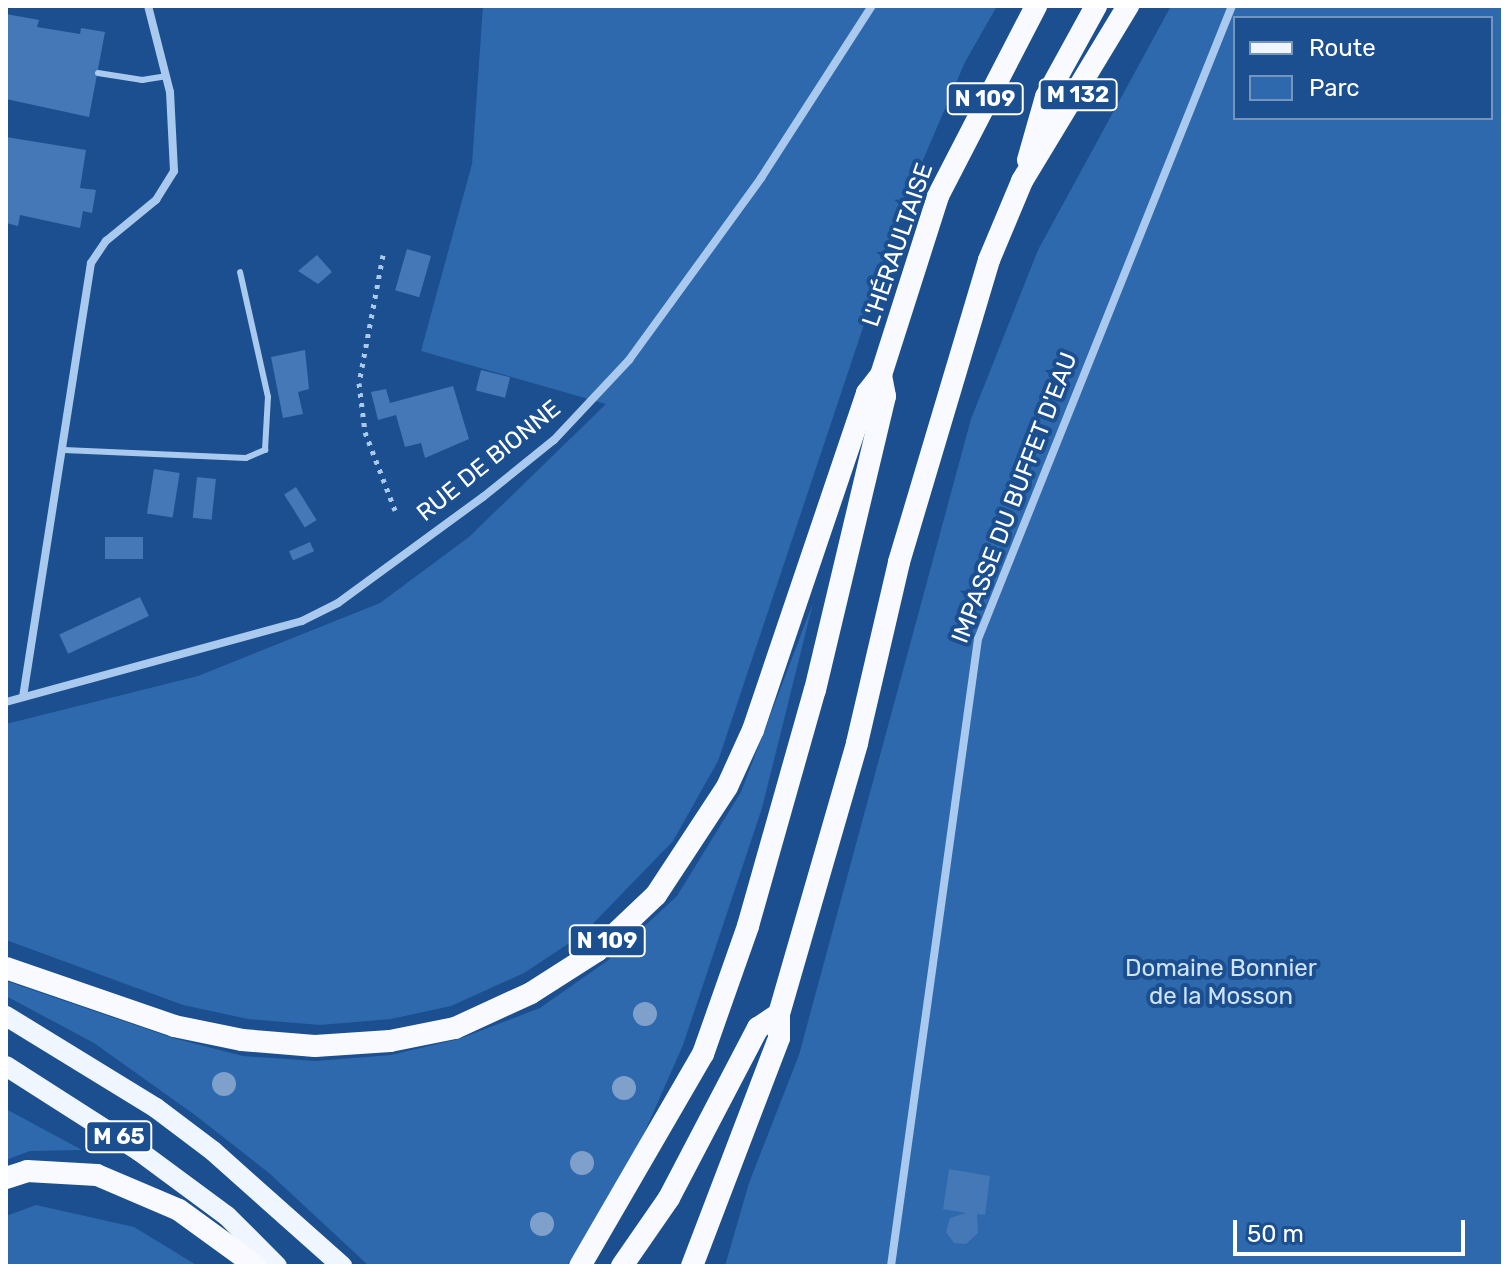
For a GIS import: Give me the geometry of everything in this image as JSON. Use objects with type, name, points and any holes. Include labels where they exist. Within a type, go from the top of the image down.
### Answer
[{"type":"highway","name":"L'HÉRAULTAISE","points":[[881,375],[938,196],[1036,6]]},
{"type":"highway","name":"N 109","points":[[692,1266],[779,1038],[779,1014],[857,743],[950,384],[989,260],[1022,181],[1046,97],[1096,6]]},
{"type":"highway","name":"M 132","points":[[1022,181],[1128,6]]},
{"type":"highway","name":"N 109","points":[[6,968],[174,1026],[242,1040],[315,1046],[390,1041],[455,1028],[531,993],[597,951],[656,895],[727,787],[758,717],[867,393],[881,375]]},
{"type":"highway","name":"N 109","points":[[580,1266],[703,1054],[748,926],[815,690],[885,396],[881,375]]},
{"type":"highway","name":"N 109","points":[[622,1266],[669,1198],[758,1028],[779,1014]]},
{"type":"highway","points":[[6,1178],[60,1169],[97,1175],[179,1210],[256,1266]]},
{"type":"main road","name":"M 65","points":[[6,1016],[156,1108],[213,1151],[342,1266]]},
{"type":"main road","name":"M 65","points":[[6,1066],[139,1151],[227,1216],[277,1266]]},
{"type":"street","points":[[23,697],[91,263],[106,241],[156,200],[174,171],[176,135],[166,76],[148,6]]},
{"type":"street","name":"RUE DE BIONNE","points":[[6,702],[302,621],[338,603],[554,440],[629,360],[761,178],[872,6]]},
{"type":"street","name":"IMPASSE DU BUFFET D'EAU","points":[[891,1266],[978,639],[1232,6]]},
{"type":"lane","points":[[98,73],[142,80],[166,76]]},
{"type":"lane","points":[[64,450],[246,458],[265,450],[268,397],[240,272]]},
{"type":"path","points":[[383,255],[359,383],[365,432],[395,510]]},
{"type":"green space","points":[[483,6],[997,6],[965,62],[905,202],[718,761],[673,841],[583,934],[524,973],[451,1006],[391,1019],[320,1025],[248,1019],[183,1005],[6,940],[6,724],[198,676],[380,603],[469,537],[606,404],[421,351],[472,164]]},
{"type":"green space","name":"Domaine Bonnier de la Mosson","points":[[1171,6],[1503,6],[1503,1266],[725,1266],[749,1183],[799,1055],[971,419],[1038,250]]},
{"type":"green space","points":[[813,603],[762,808],[683,1045],[642,1138],[592,1232],[566,1266],[369,1266],[269,1173],[195,1115],[94,1043],[6,996],[6,981],[173,1038],[243,1056],[316,1061],[391,1055],[459,1039],[540,1008],[607,961],[677,896],[741,792]]},
{"type":"green space","points":[[6,1109],[82,1150],[30,1151],[6,1160]]},
{"type":"green space","points":[[36,1205],[134,1227],[198,1266],[6,1266],[6,1216]]},
{"type":"building","points":[[6,14],[39,20],[37,27],[80,34],[81,28],[105,32],[89,117],[6,99]]},
{"type":"building","points":[[6,137],[86,150],[80,188],[96,190],[92,213],[83,211],[80,228],[20,215],[18,226],[6,223]]},
{"type":"building","points":[[407,249],[431,256],[419,297],[395,290]]},
{"type":"building","points":[[317,255],[332,272],[318,284],[298,271]]},
{"type":"building","points":[[305,350],[309,389],[298,392],[303,414],[283,418],[271,357]]},
{"type":"building","points":[[481,370],[510,377],[505,398],[476,390]]},
{"type":"building","points":[[453,386],[469,439],[425,458],[421,443],[405,447],[396,415],[378,420],[371,392],[386,389],[390,403]]},
{"type":"building","points":[[154,469],[180,473],[173,518],[147,513]]},
{"type":"building","points":[[197,477],[216,479],[212,520],[193,518]]},
{"type":"building","points":[[296,487],[317,520],[305,527],[284,494]]},
{"type":"building","points":[[105,537],[143,537],[143,559],[105,559]]},
{"type":"building","points":[[310,542],[314,551],[293,560],[289,551]]},
{"type":"building","points":[[140,597],[149,616],[68,654],[59,635]]},
{"type":"building","points":[[949,1169],[990,1176],[985,1215],[977,1214],[978,1233],[966,1244],[954,1243],[946,1232],[950,1218],[966,1213],[943,1209]]}]
